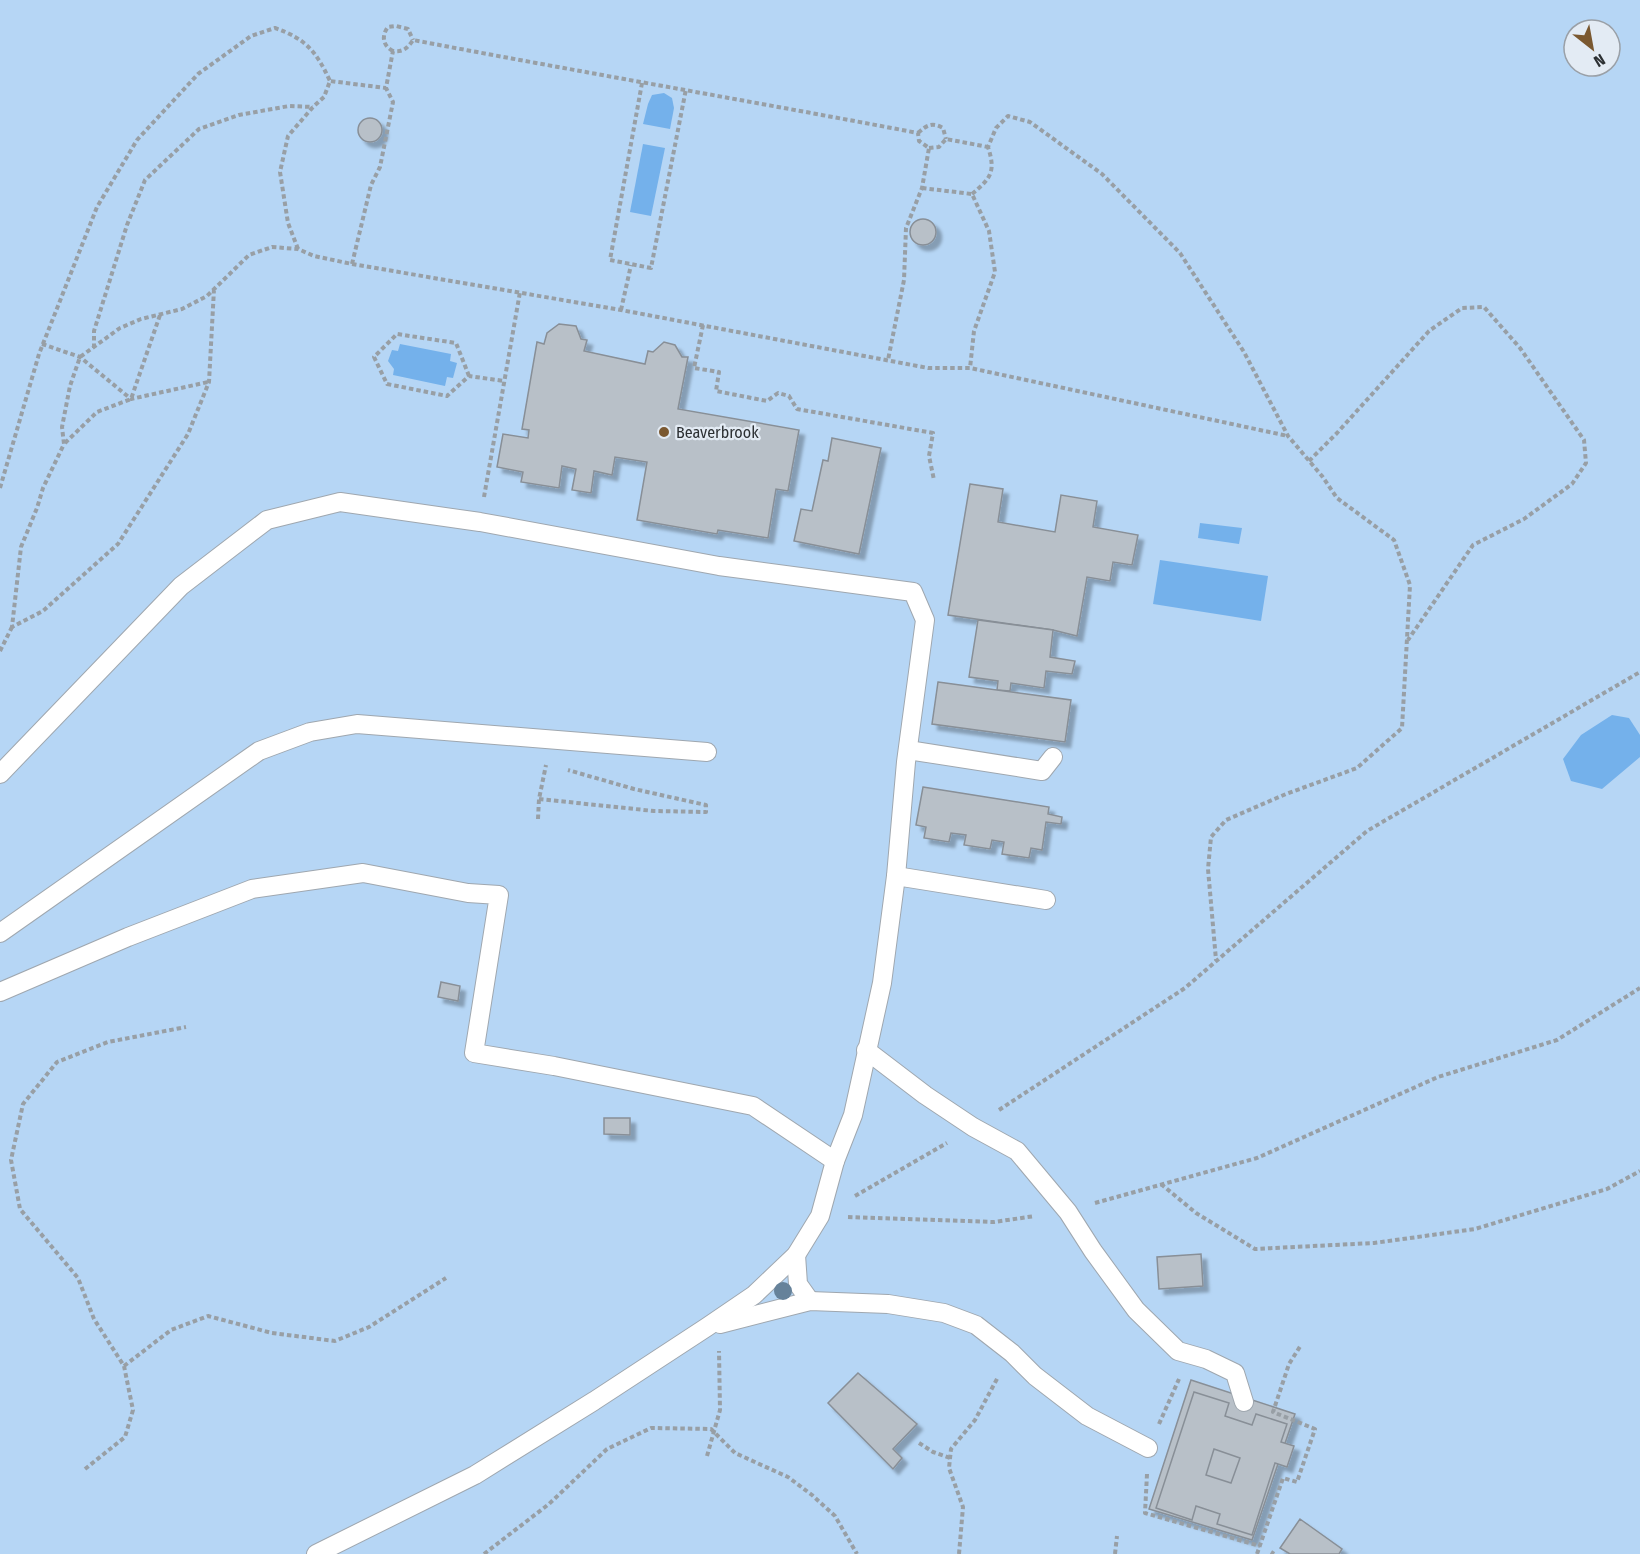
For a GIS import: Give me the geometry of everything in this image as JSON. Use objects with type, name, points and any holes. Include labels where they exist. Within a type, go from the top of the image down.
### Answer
[{"type":"lane","points":[[0,774],[181,586],[267,520],[340,502],[480,522],[719,566],[913,592],[925,620],[882,982],[853,1115],[835,1161],[820,1216],[796,1256],[754,1295],[707,1328],[475,1475],[316,1554]]},
{"type":"lane","points":[[0,933],[259,751],[310,732],[357,724],[707,752]]},
{"type":"lane","points":[[908,750],[1042,771],[1053,757]]},
{"type":"lane","points":[[0,993],[128,937],[252,889],[363,873],[468,893],[499,896],[474,1053],[554,1066],[753,1106],[835,1161]]},
{"type":"lane","points":[[896,876],[1046,900]]},
{"type":"lane","points":[[866,1050],[925,1095],[973,1127],[1017,1151],[1068,1212],[1136,1310],[1178,1351],[1206,1359],[1235,1373],[1244,1402]]},
{"type":"lane","points":[[796,1256],[798,1284],[810,1301]]},
{"type":"lane","points":[[707,1328],[810,1301],[888,1304],[944,1313],[976,1325],[1012,1353],[1035,1376],[1087,1416],[1148,1449]]},
{"type":"path","points":[[396,26],[408,30],[413,40],[401,52],[393,51],[387,48],[383,40],[384,31],[388,27],[396,26]]},
{"type":"path","points":[[0,488],[42,344],[96,207],[137,140],[198,74],[251,36],[275,28],[297,36],[319,58],[330,81],[324,98],[288,136],[280,172],[288,223],[298,249]]},
{"type":"path","points":[[413,40],[918,133]]},
{"type":"path","points":[[352,264],[371,185],[380,167],[393,102],[386,88],[393,51]]},
{"type":"path","points":[[330,81],[386,88]]},
{"type":"path","points":[[642,83],[610,260],[651,268],[686,89]]},
{"type":"path","points":[[94,348],[94,331],[127,225],[145,180],[199,129],[239,115],[289,106],[313,107]]},
{"type":"path","points":[[922,188],[972,194],[988,180],[993,162],[988,147],[996,128],[1008,116],[1030,122],[1102,174],[1180,253],[1244,352],[1288,436],[1337,498],[1394,540],[1410,585],[1402,728],[1357,768],[1286,794],[1226,820],[1210,837],[1208,869],[1216,961]]},
{"type":"path","points":[[918,133],[927,125],[936,124],[943,128],[946,139]]},
{"type":"path","points":[[918,133],[920,141],[929,148],[939,147],[946,139]]},
{"type":"path","points":[[946,139],[988,147]]},
{"type":"path","points":[[888,360],[904,280],[906,228],[922,188],[929,148]]},
{"type":"path","points":[[970,368],[974,331],[995,272],[989,231],[972,194]]},
{"type":"path","points":[[64,444],[62,427],[64,416],[70,386],[80,357],[120,328],[141,319],[182,309],[207,296],[249,255],[272,247],[298,249],[314,256],[352,264],[621,310],[928,368],[970,368],[1288,436]]},
{"type":"path","points":[[621,310],[631,265]]},
{"type":"path","points":[[12,627],[43,611],[118,544],[188,434],[209,382],[214,289]]},
{"type":"path","points":[[480,522],[520,292]]},
{"type":"path","points":[[1309,461],[1429,331],[1462,308],[1484,307],[1520,348],[1584,440],[1586,463],[1572,484],[1524,519],[1473,545],[1407,642]]},
{"type":"path","points":[[131,399],[160,315]]},
{"type":"path","points":[[703,325],[694,368],[719,372],[716,392],[767,401],[778,393],[789,396],[797,409],[933,433],[929,456],[934,480]]},
{"type":"path","points":[[397,334],[456,344],[469,376],[447,396],[387,384],[374,357],[397,334]]},
{"type":"path","points":[[42,344],[80,357],[131,399]]},
{"type":"path","points":[[469,376],[504,381]]},
{"type":"path","points":[[0,651],[12,627],[21,547],[43,488],[64,444],[97,412],[131,399],[209,382]]},
{"type":"path","points":[[820,1216],[973,1127],[1185,988],[1367,831],[1640,672]]},
{"type":"path","points":[[539,800],[654,811],[706,812],[706,805],[633,789],[567,770],[564,761]]},
{"type":"path","points":[[538,819],[545,766]]},
{"type":"path","points":[[1068,1212],[1257,1158],[1438,1077],[1557,1040],[1640,988]]},
{"type":"path","points":[[85,1469],[125,1437],[133,1410],[124,1366],[94,1319],[78,1278],[20,1209],[11,1160],[22,1104],[57,1062],[108,1042],[186,1027]]},
{"type":"path","points":[[1161,1184],[1196,1213],[1255,1249],[1374,1243],[1475,1229],[1607,1189],[1640,1171]]},
{"type":"path","points":[[820,1216],[994,1222],[1040,1215]]},
{"type":"path","points":[[124,1366],[171,1330],[208,1316],[272,1333],[335,1341],[369,1327],[446,1278]]},
{"type":"path","points":[[707,1456],[720,1410],[718,1352],[721,1345]]},
{"type":"path","points":[[1257,1554],[1283,1478],[1297,1482],[1315,1429],[1273,1412],[1289,1364],[1301,1345]]},
{"type":"path","points":[[959,1554],[963,1507],[949,1468],[951,1449],[975,1420],[1012,1353]]},
{"type":"path","points":[[1188,1354],[1148,1449],[1145,1513],[1260,1546]]},
{"type":"path","points":[[484,1554],[549,1504],[607,1449],[651,1428],[711,1429],[735,1453],[788,1477],[812,1495],[834,1516],[857,1554]]},
{"type":"path","points":[[919,1443],[933,1452],[950,1458]]},
{"type":"path","points":[[1115,1554],[1117,1536]]},
{"type":"shaded area","name":"Beaverbrook","points":[[0,0],[1640,0],[1640,1554],[0,1554]]},
{"type":"water","points":[[664,93],[672,98],[674,108],[670,129],[643,124],[652,95]]},
{"type":"water","points":[[643,144],[665,148],[651,216],[630,212]]},
{"type":"water","points":[[400,344],[451,354],[450,361],[457,363],[453,378],[447,377],[445,386],[393,375],[394,369],[388,361],[392,350],[398,351]]},
{"type":"water","points":[[1200,523],[1242,528],[1239,544],[1198,538]]},
{"type":"water","points":[[1160,560],[1268,576],[1261,621],[1153,604]]},
{"type":"water","points":[[1612,715],[1629,718],[1640,735],[1640,757],[1602,789],[1571,781],[1563,759],[1581,735]]},
{"type":"building","points":[[370,118],[379,121],[382,130],[379,139],[370,142],[361,139],[358,130],[361,121]]},
{"type":"building","points":[[923,219],[932,223],[936,232],[932,241],[923,245],[914,241],[910,232],[914,223]]},
{"type":"building","name":"Beaverbrook","points":[[559,324],[576,326],[581,339],[587,340],[584,351],[645,364],[648,351],[653,352],[664,342],[675,345],[682,357],[688,357],[678,409],[799,430],[788,491],[776,489],[768,538],[718,530],[717,534],[637,520],[647,462],[615,457],[612,475],[594,471],[591,493],[572,490],[576,469],[562,466],[559,488],[521,482],[523,472],[497,467],[503,434],[528,438],[529,430],[522,429],[537,342],[544,344],[547,333]]},
{"type":"building","points":[[832,438],[881,448],[859,554],[794,541],[801,509],[812,511],[823,460],[828,461]]},
{"type":"building","points":[[970,484],[1003,489],[998,522],[1055,532],[1061,495],[1097,501],[1093,527],[1138,535],[1132,565],[1113,562],[1110,581],[1087,577],[1077,636],[1053,630],[948,615]]},
{"type":"building","points":[[978,620],[1053,630],[1050,657],[1075,661],[1072,674],[1046,671],[1044,688],[1011,683],[1010,691],[997,690],[998,681],[969,677]]},
{"type":"building","points":[[938,682],[1071,700],[1065,742],[932,724]]},
{"type":"building","points":[[923,787],[1049,807],[1048,814],[1062,817],[1061,824],[1046,822],[1042,850],[1031,848],[1029,858],[1002,854],[1004,842],[992,840],[990,849],[964,845],[966,835],[951,833],[949,842],[924,838],[926,827],[916,825]]},
{"type":"building","points":[[441,982],[460,986],[458,1001],[438,997]]},
{"type":"building","points":[[604,1118],[630,1118],[630,1135],[604,1134]]},
{"type":"building","points":[[1201,1254],[1203,1286],[1159,1289],[1157,1257]]},
{"type":"building","points":[[858,1373],[917,1424],[893,1449],[902,1458],[893,1469],[828,1403]]},
{"type":"building","points":[[1191,1380],[1295,1414],[1252,1540],[1149,1509]]},
{"type":"building","points":[[1194,1392],[1229,1403],[1225,1416],[1252,1425],[1256,1414],[1287,1424],[1281,1442],[1294,1446],[1287,1467],[1275,1463],[1252,1535],[1217,1524],[1220,1514],[1196,1506],[1192,1520],[1156,1508]],"holes":[[[1214,1449],[1240,1458],[1231,1483],[1206,1475]]]},
{"type":"building","points":[[1300,1519],[1342,1549],[1339,1554],[1290,1554],[1280,1548]]},
{"type":"place","name":"Beaverbrook","points":[[664,432]]}]
